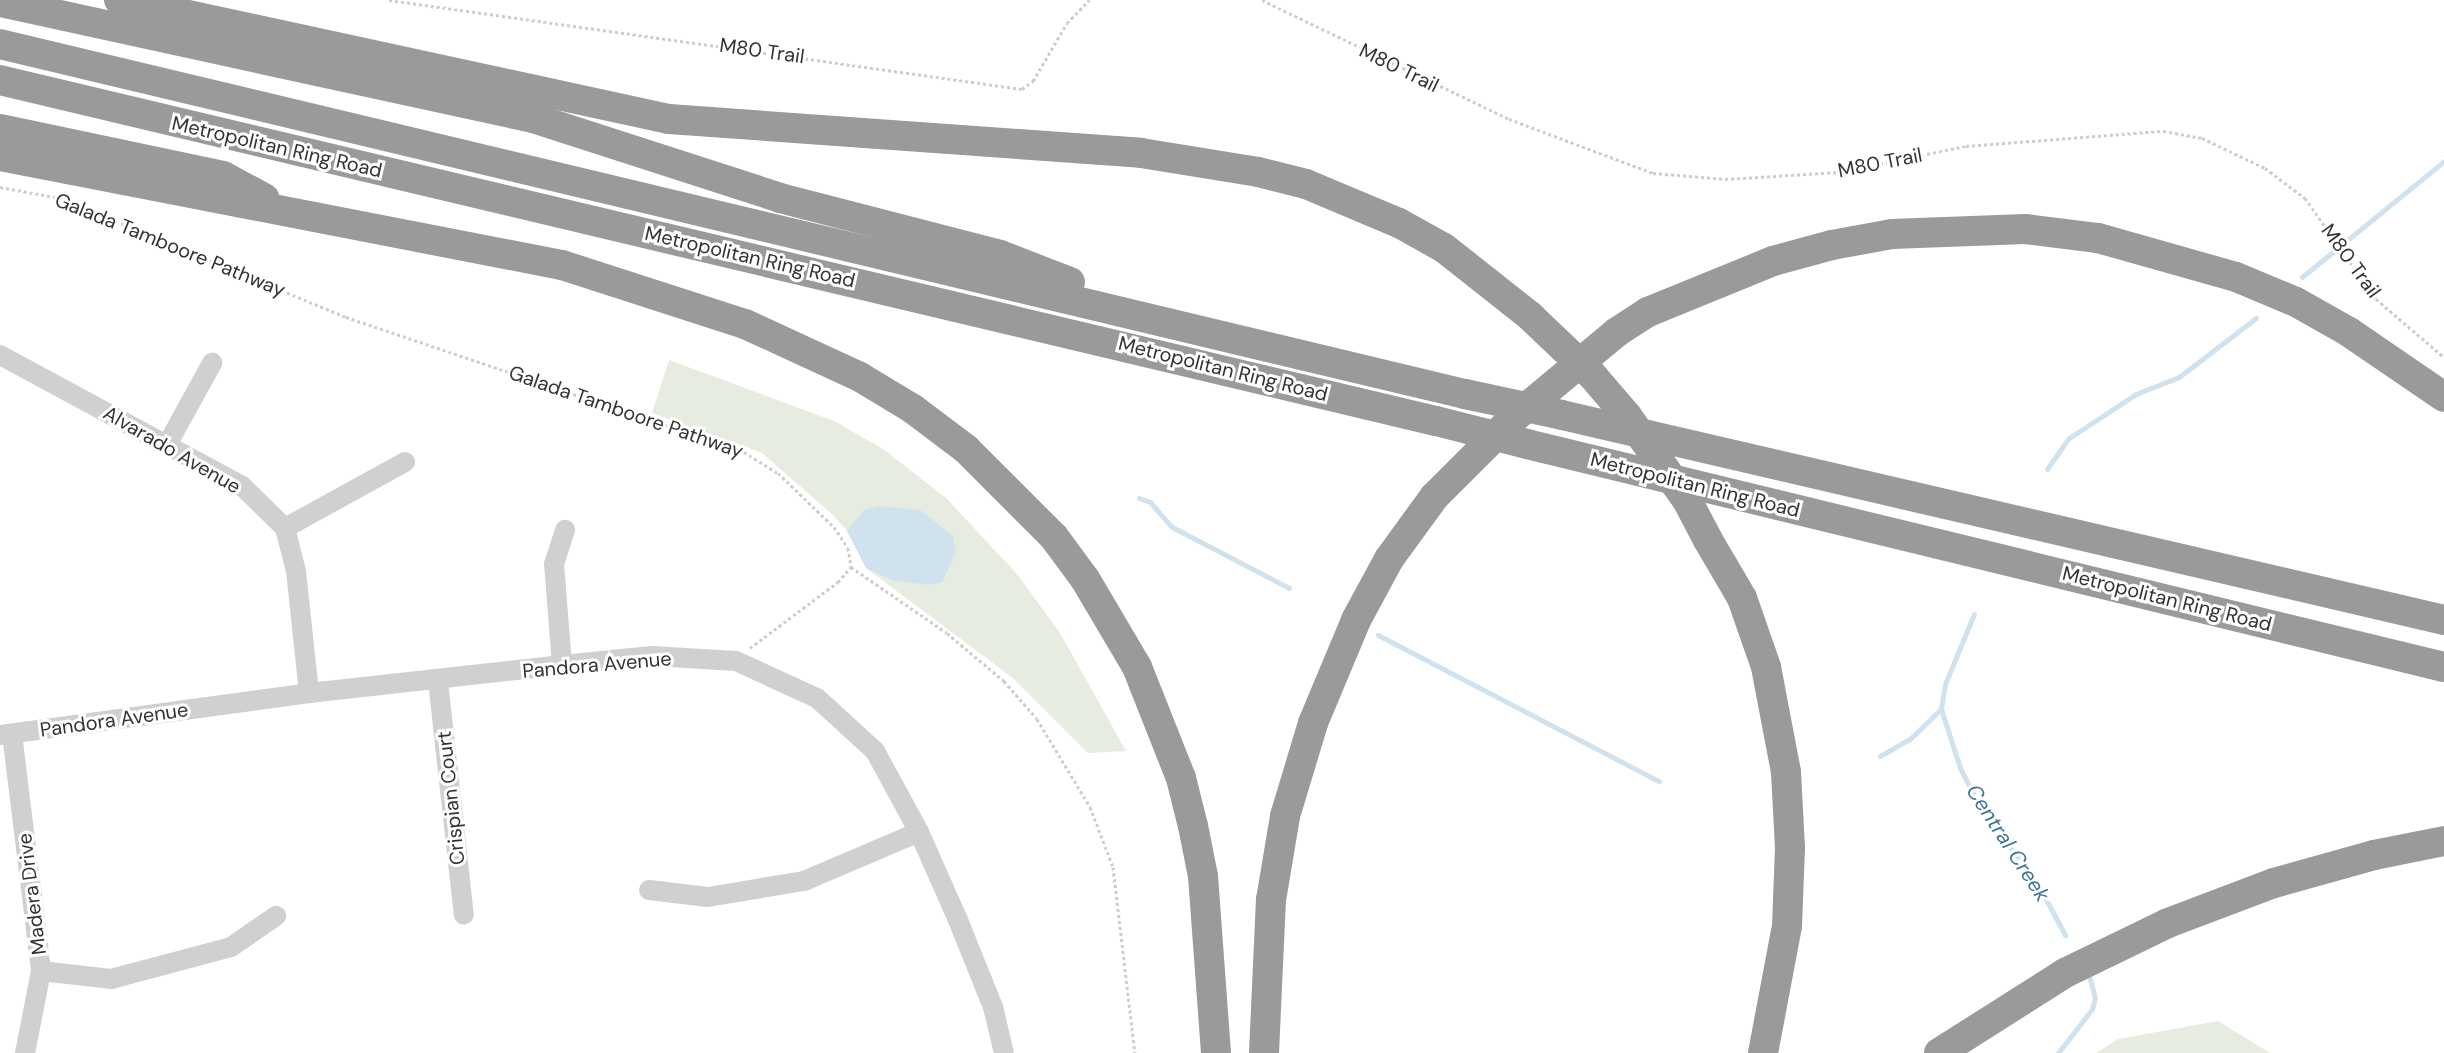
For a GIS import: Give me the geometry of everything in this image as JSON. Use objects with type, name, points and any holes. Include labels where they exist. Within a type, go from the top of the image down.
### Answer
[{"type":"highway","points":[[91,0],[669,119],[878,137],[1141,153],[1258,172],[1306,184],[1399,223],[1444,248],[1530,316],[1592,375],[1627,416],[1687,500],[1742,598],[1766,667],[1786,772],[1790,848],[1787,926],[1763,1053]]},
{"type":"highway","points":[[118,0],[297,41]]},
{"type":"highway","points":[[0,2],[533,118],[780,198],[1000,255],[1183,324]]},
{"type":"highway","name":"Metropolitan Ring Road","points":[[0,44],[1183,324],[1465,394],[2444,620]]},
{"type":"highway","name":"Metropolitan Ring Road","points":[[0,80],[248,141],[1436,421],[2444,667]]},
{"type":"highway","points":[[0,97],[248,141]]},
{"type":"highway","points":[[0,129],[223,176],[290,213]]},
{"type":"highway","points":[[0,156],[562,265],[696,306],[806,350],[860,377],[913,409],[966,449],[1046,529],[1085,579],[1132,659],[1160,719],[1181,778],[1203,876],[1216,1053]]},
{"type":"highway","points":[[1264,1053],[1272,900],[1286,816],[1313,723],[1356,620],[1389,559],[1434,497],[1509,422],[1617,332],[1648,312],[1773,261],[1832,245],[1892,234],[2025,229],[2098,238],[2236,277],[2296,302],[2349,332],[2444,397]]},
{"type":"highway","points":[[1939,1053],[2066,973],[2168,923],[2274,883],[2374,855],[2444,841]]},
{"type":"street","name":"Alvarado Avenue","points":[[0,355],[242,486],[285,528]]},
{"type":"street","points":[[167,446],[212,363]]},
{"type":"street","points":[[309,693],[296,571],[285,528],[405,462]]},
{"type":"street","points":[[562,665],[554,564],[565,530]]},
{"type":"street","name":"Pandora Avenue","points":[[6,734],[309,693],[438,681],[562,665],[652,656],[736,661],[817,698],[875,751],[919,832],[993,1007],[1004,1053]]},
{"type":"street","name":"Crispian Court","points":[[438,681],[464,915]]},
{"type":"street","name":"Madera Drive","points":[[6,734],[41,971],[25,1053]]},
{"type":"street","points":[[649,890],[708,897],[804,881],[919,832]]},
{"type":"street","points":[[41,971],[111,979],[231,947],[276,916]]},
{"type":"path","name":"M80 Trail","points":[[389,0],[1022,89],[1033,81],[1067,22],[1089,0]]},
{"type":"path","points":[[440,7],[444,0]]},
{"type":"path","name":"M80 Trail","points":[[1262,0],[1489,111],[1653,173],[1725,179],[1839,172],[1966,146],[2163,131],[2202,138],[2265,168],[2305,198],[2376,299],[2444,357]]},
{"type":"path","name":"Galada Tamboore Pathway","points":[[0,187],[60,198],[346,317],[744,452],[778,473],[834,527],[848,548],[851,567]]},
{"type":"path","points":[[736,661],[838,582],[851,567],[946,633],[1004,681],[1037,719],[1090,807],[1113,867],[1135,1053]]},
{"type":"shaded area","points":[[669,360],[834,421],[883,449],[946,498],[1017,574],[1060,633],[1126,751],[1088,753],[1013,678],[866,568],[847,531],[834,516],[762,453],[652,413]]},
{"type":"shaded area","points":[[2218,1021],[2270,1053],[2096,1053],[2118,1039]]},
{"type":"water","points":[[878,506],[920,510],[953,536],[956,552],[942,582],[928,585],[892,580],[866,568],[847,531],[864,510]]},
{"type":"waterway","name":"Central Creek","points":[[2302,277],[2444,161]]},
{"type":"waterway","name":"Central Creek","points":[[2047,469],[2069,438],[2136,394],[2179,377],[2256,318]]},
{"type":"waterway","points":[[1139,498],[1150,502],[1172,527],[1289,588]]},
{"type":"waterway","name":"Central Creek","points":[[1974,614],[1945,684],[1941,709],[1960,768],[1981,809],[2038,884],[2065,935]]},
{"type":"waterway","points":[[1378,635],[1659,781]]},
{"type":"waterway","points":[[1880,756],[1910,739],[1941,709]]},
{"type":"waterway","name":"Central Creek","points":[[2058,1053],[2092,1009],[2095,998],[2090,979]]}]
